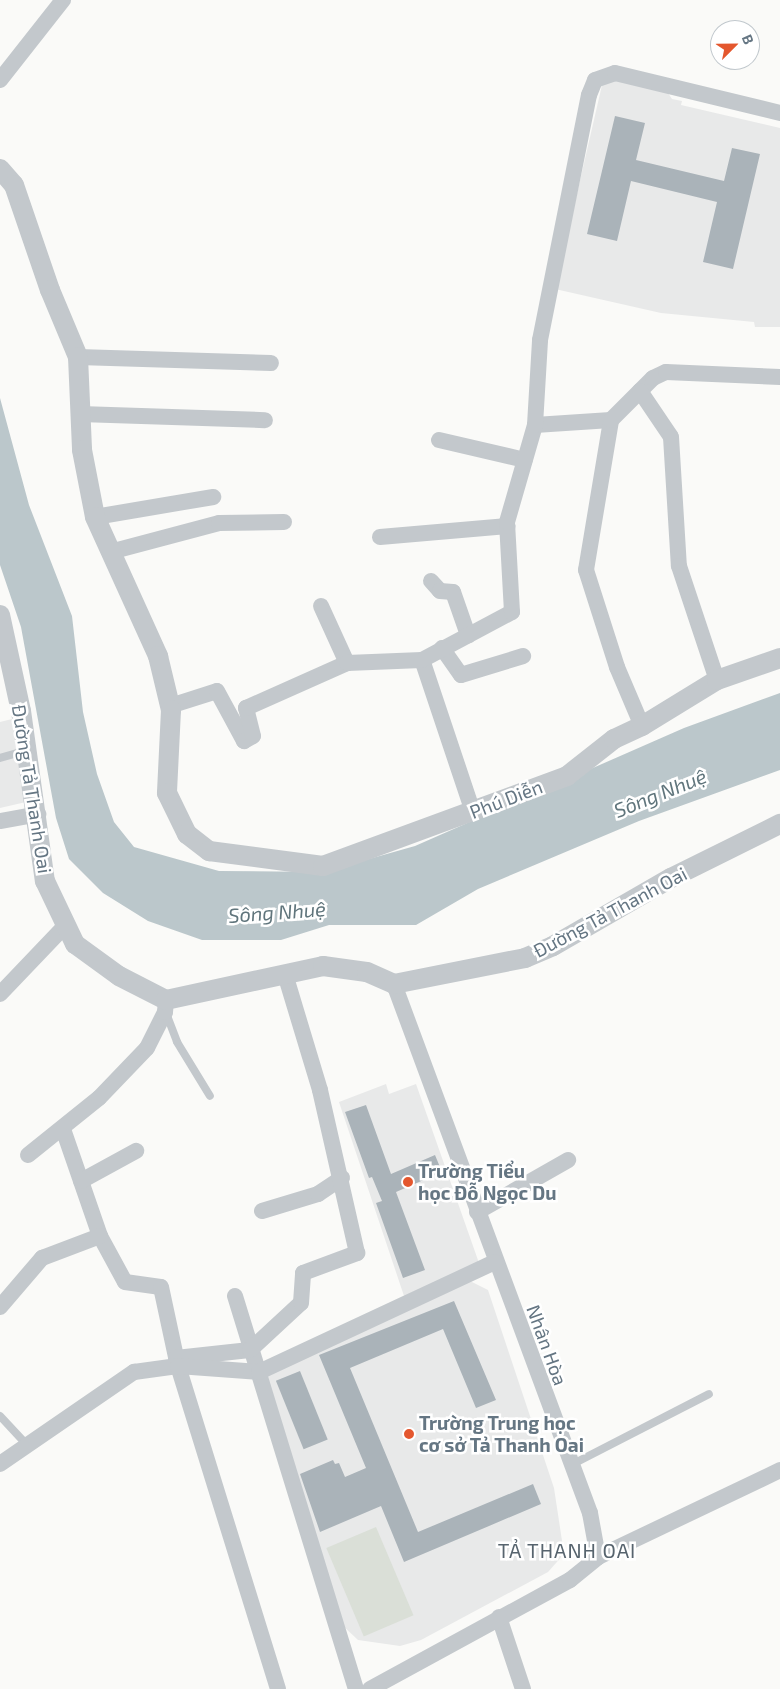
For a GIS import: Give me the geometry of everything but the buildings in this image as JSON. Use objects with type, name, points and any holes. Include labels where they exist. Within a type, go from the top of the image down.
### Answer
[{"type":"street","points":[[0,80],[63,0]]},
{"type":"street","points":[[0,169],[14,185],[50,290],[78,357],[82,450],[94,518],[158,656],[170,706],[217,691],[244,741],[254,736],[246,708],[347,663],[422,660],[512,612],[508,526],[535,425],[540,340],[589,95],[595,80],[615,73],[780,113]]},
{"type":"street","points":[[78,357],[271,363]]},
{"type":"street","points":[[642,726],[617,667],[586,570],[611,420],[653,378],[666,372],[780,377]]},
{"type":"street","points":[[640,391],[671,437],[679,566],[718,680]]},
{"type":"street","points":[[80,414],[265,420]]},
{"type":"street","points":[[535,425],[611,420]]},
{"type":"street","points":[[439,440],[525,460]]},
{"type":"street","points":[[94,518],[213,497]]},
{"type":"street","points":[[110,552],[219,523],[284,522]]},
{"type":"street","points":[[380,537],[508,526]]},
{"type":"street","points":[[431,581],[440,591],[453,592],[468,634]]},
{"type":"street","points":[[321,606],[347,663]]},
{"type":"street","name":"Đường Tả Thanh Oai","points":[[0,615],[28,750],[38,814],[45,881],[75,944],[118,976],[165,1006]]},
{"type":"street","points":[[442,648],[461,675],[523,656]]},
{"type":"street","name":"Phú Diễn","points":[[170,706],[167,793],[187,834],[209,851],[323,866],[567,776],[614,739],[642,726],[718,680],[780,658]]},
{"type":"street","points":[[422,660],[473,812]]},
{"type":"street","points":[[0,821],[38,814]]},
{"type":"street","name":"Đường Tả Thanh Oai","points":[[394,984],[525,958],[553,946],[671,878],[780,824]]},
{"type":"street","points":[[0,994],[66,925]]},
{"type":"street","points":[[28,1155],[63,1129],[99,1098],[147,1048],[165,1006],[285,974],[323,966],[367,972],[394,984]]},
{"type":"street","points":[[0,1464],[134,1372],[177,1362],[250,1350],[301,1303],[303,1273],[357,1253],[342,1178],[285,974]]},
{"type":"street","name":"Nhân Hòa","points":[[394,984],[570,1465],[590,1513],[598,1557]]},
{"type":"street","points":[[63,1129],[100,1236],[125,1282],[161,1286],[177,1362],[278,1689]]},
{"type":"street","points":[[81,1181],[136,1151]]},
{"type":"street","points":[[477,1212],[568,1160]]},
{"type":"street","points":[[262,1211],[318,1194],[342,1178]]},
{"type":"street","points":[[0,1307],[42,1258],[100,1236]]},
{"type":"street","points":[[177,1362],[259,1372],[495,1262]]},
{"type":"street","points":[[235,1296],[250,1350],[259,1372],[356,1689]]},
{"type":"street","points":[[370,1689],[570,1580],[598,1557],[780,1470]]},
{"type":"street","points":[[499,1617],[523,1689]]},
{"type":"lane","points":[[0,758],[28,750]]},
{"type":"lane","points":[[165,1006],[177,1042],[210,1096]]},
{"type":"lane","points":[[570,1465],[709,1394]]},
{"type":"lane","points":[[0,1416],[27,1445]]},
{"type":"shaded area","points":[[615,79],[666,90],[672,99],[682,101],[681,105],[780,128],[780,327],[755,327],[754,322],[661,313],[555,289],[602,85]]},
{"type":"shaded area","points":[[16,718],[26,802],[0,808],[0,722]]},
{"type":"shaded area","name":"Trường Tiểu học Đỗ Ngọc Du","points":[[386,1084],[389,1094],[416,1084],[479,1263],[404,1296],[339,1102]]},
{"type":"shaded area","name":"Trường Trung học cơ sở Tả Thanh Oai","points":[[470,1281],[488,1290],[554,1488],[564,1554],[548,1572],[421,1640],[400,1646],[358,1640],[341,1624],[264,1379],[268,1372]]},
{"type":"shaded area","points":[[376,1527],[414,1615],[364,1636],[326,1548]]},
{"type":"water","name":"Sông Nhuệ","points":[[0,398],[29,505],[72,616],[83,712],[97,774],[114,822],[134,847],[219,871],[323,872],[415,846],[684,728],[780,693],[780,770],[639,821],[478,889],[416,925],[329,925],[281,940],[202,940],[148,921],[103,893],[69,859],[56,818],[21,627],[0,565]]},
{"type":"place","name":"Trường Tiểu học Đỗ Ngọc Du","points":[[408,1182]]},
{"type":"place","name":"Trường Trung học cơ sở Tả Thanh Oai","points":[[409,1434]]},
{"type":"district","name":"TẢ THANH OAI","points":[[567,1550]]}]
